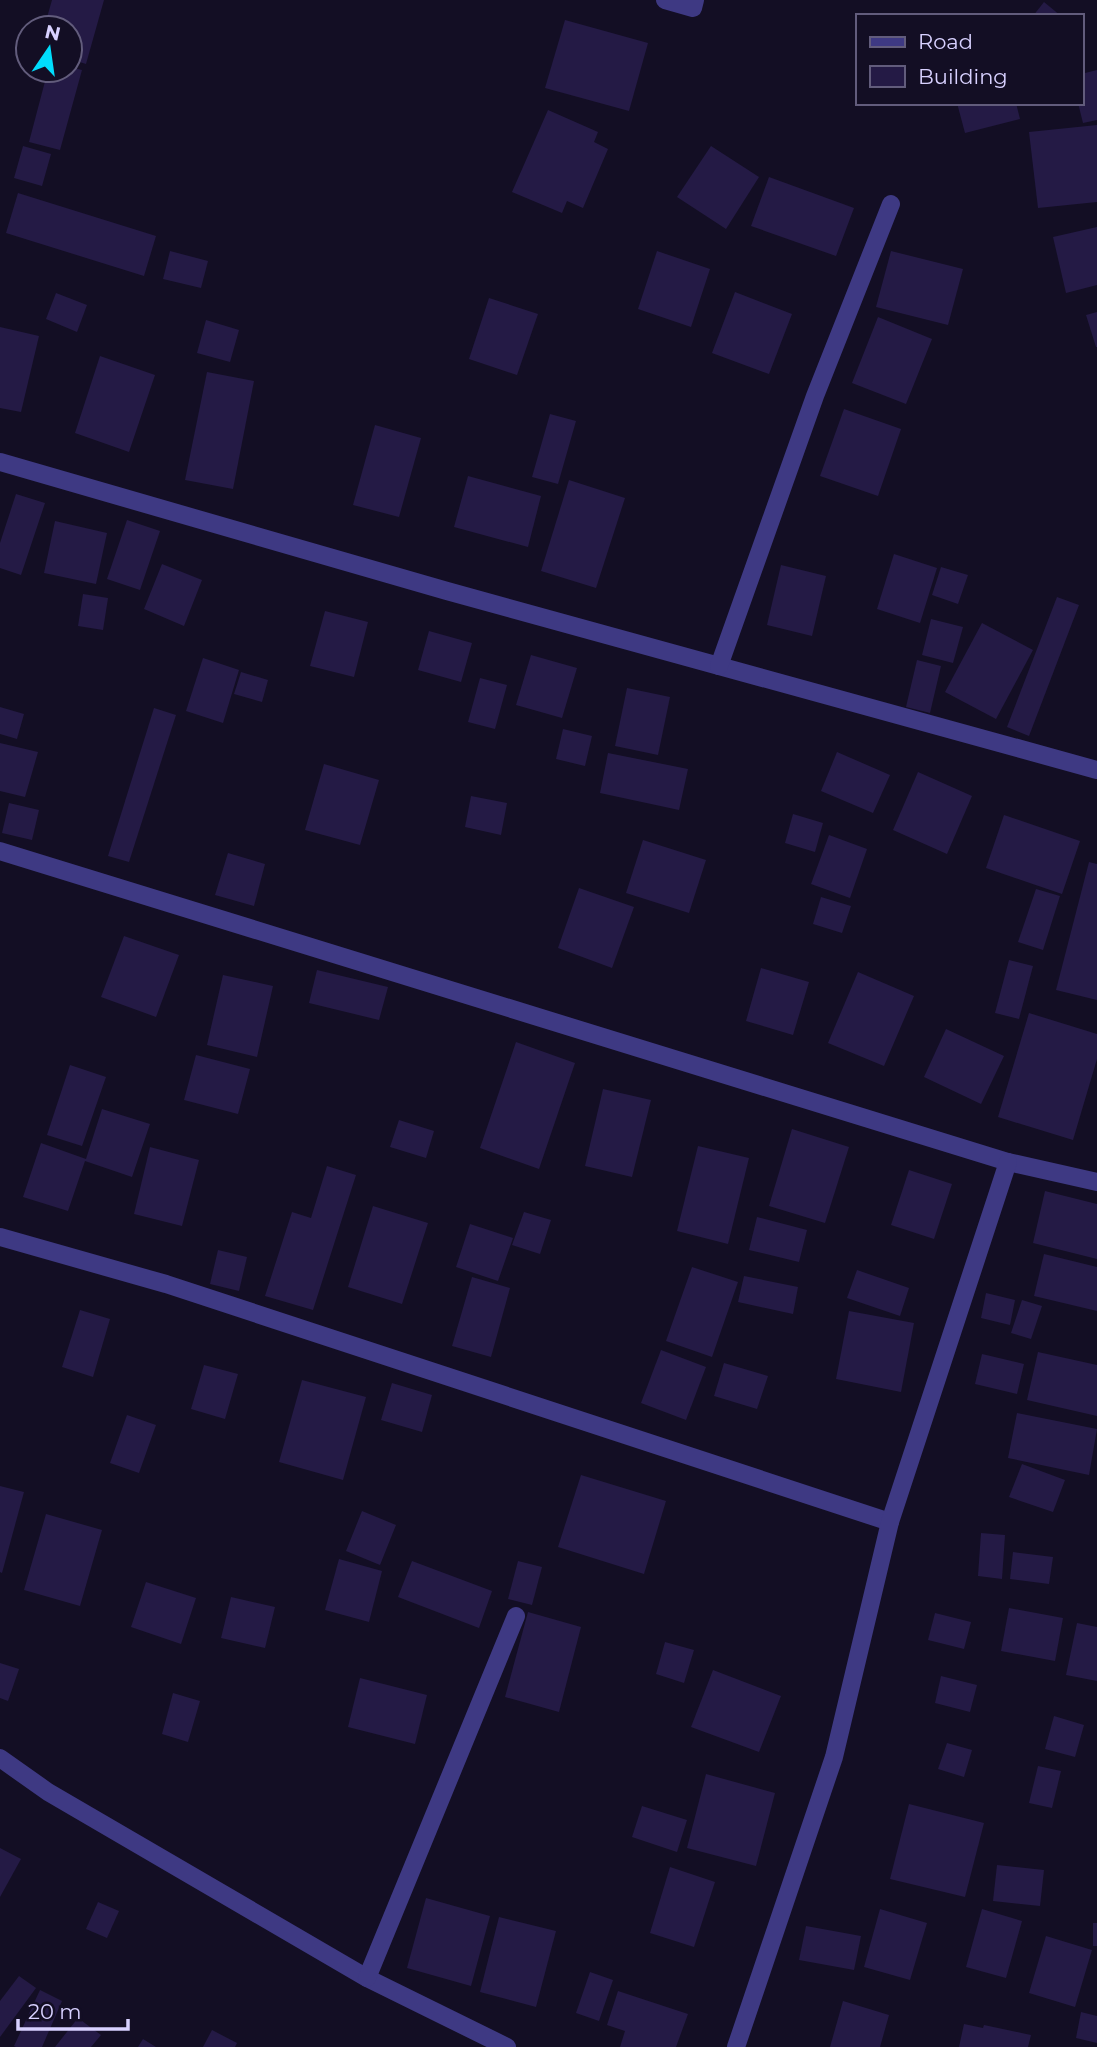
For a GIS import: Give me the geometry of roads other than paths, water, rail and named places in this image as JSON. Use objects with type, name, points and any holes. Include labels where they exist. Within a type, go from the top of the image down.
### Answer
[{"type":"street","points":[[665,0],[693,8],[695,0]]},
{"type":"street","points":[[719,666],[815,396],[891,204]]},
{"type":"street","points":[[0,462],[447,591],[1097,770]]},
{"type":"street","points":[[0,851],[1008,1162],[1097,1182]]},
{"type":"street","points":[[736,2047],[834,1756],[890,1522],[1008,1162]]},
{"type":"street","points":[[0,1237],[166,1284],[890,1522]]},
{"type":"street","points":[[367,1978],[516,1616]]},
{"type":"street","points":[[0,1758],[48,1792],[367,1978],[507,2047]]}]
